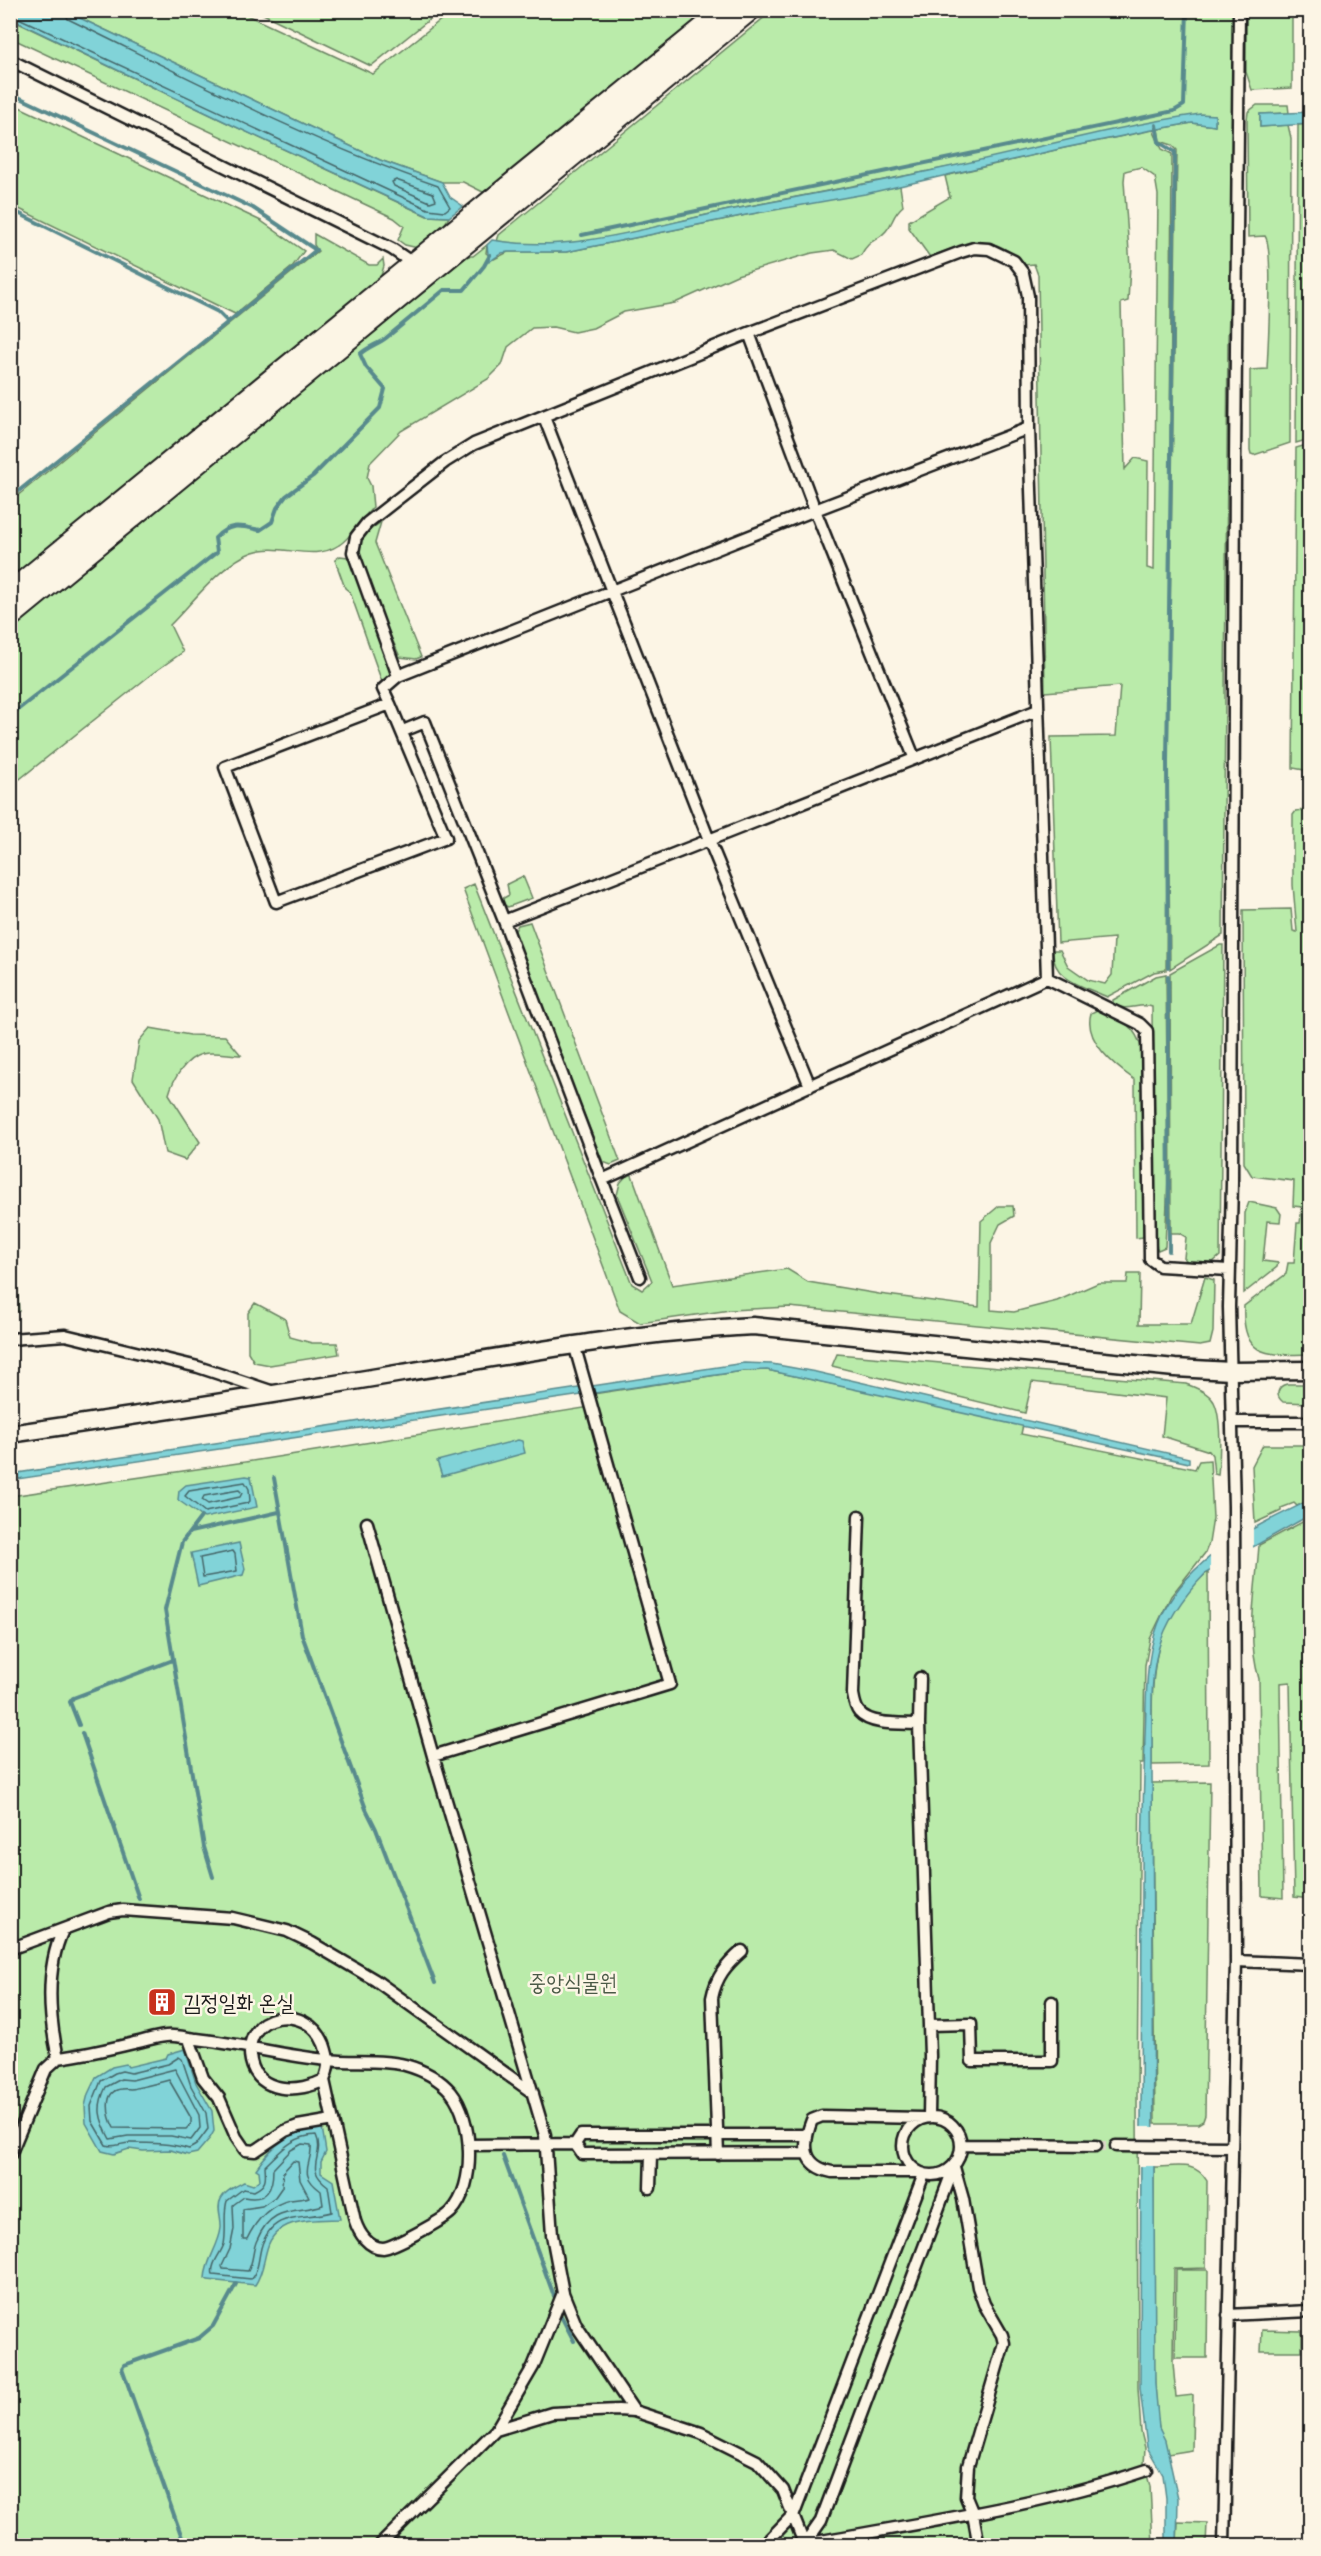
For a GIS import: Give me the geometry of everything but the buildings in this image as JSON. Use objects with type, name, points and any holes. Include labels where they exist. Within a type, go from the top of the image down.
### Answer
[{"type":"highway","points":[[10,616],[488,214],[725,10]]},
{"type":"highway","points":[[488,214],[750,10]]},
{"type":"highway","points":[[10,592],[414,264],[460,237]]},
{"type":"main road","points":[[10,1434],[280,1394],[574,1344],[693,1329],[753,1326],[1169,1367],[1231,1371],[1311,1370]]},
{"type":"street","points":[[1224,2546],[1236,1961],[1234,1510],[1229,1270],[1232,1171],[1239,10]]},
{"type":"street","points":[[10,60],[392,249],[414,264]]},
{"type":"street","points":[[398,676],[353,552],[356,537],[367,522],[445,462],[474,444],[749,333],[961,252],[974,248],[1002,254],[1014,261],[1023,273],[1028,296],[1029,428],[1047,978]]},
{"type":"street","points":[[749,333],[815,510],[914,757]]},
{"type":"street","points":[[544,417],[710,840],[810,1086]]},
{"type":"street","points":[[390,704],[225,767],[276,902],[446,838],[403,731],[383,689],[398,676],[815,510],[1029,428]]},
{"type":"street","points":[[504,921],[914,757],[1038,710]]},
{"type":"street","points":[[403,731],[425,723],[504,921],[639,1277]]},
{"type":"street","points":[[1047,978],[1140,1024],[1147,1031],[1150,1259],[1160,1266],[1229,1270]]},
{"type":"street","points":[[602,1180],[1047,978]]},
{"type":"street","points":[[10,1339],[65,1335],[198,1367],[280,1394]]},
{"type":"street","points":[[433,1756],[670,1684],[574,1344]]},
{"type":"street","points":[[1233,1422],[1311,1422]]},
{"type":"street","points":[[859,1515],[853,1694],[855,1703],[858,1711],[866,1717],[886,1722],[919,1724]]},
{"type":"street","points":[[366,1523],[533,2093],[546,2144],[552,2235],[563,2293],[576,2325],[634,2411]]},
{"type":"street","points":[[920,1678],[919,1724],[929,2025],[926,2117]]},
{"type":"street","points":[[10,1949],[109,1912],[123,1910],[223,1917],[258,1923],[287,1931],[312,1943],[375,1980],[533,2093]]},
{"type":"street","points":[[58,2058],[50,1989],[53,1954],[63,1930]]},
{"type":"street","points":[[718,2154],[712,1998],[721,1972],[742,1951]]},
{"type":"street","points":[[1236,1961],[1311,1964]]},
{"type":"street","points":[[929,2025],[971,2024],[972,2061],[1052,2061],[1052,2002]]},
{"type":"street","points":[[10,2156],[46,2069],[58,2058],[83,2055],[165,2036],[250,2047],[329,2061],[383,2061],[421,2070],[436,2078],[457,2100],[470,2145],[461,2197],[452,2211],[439,2222],[383,2248],[372,2245],[358,2231],[324,2080],[329,2061],[317,2031],[308,2024],[291,2017],[273,2018],[256,2031],[250,2047],[251,2062],[255,2072],[268,2083],[285,2089],[309,2086],[324,2080]]},
{"type":"street","points":[[189,2038],[200,2072],[219,2098],[245,2150],[255,2151],[285,2131],[298,2126],[333,2120]]},
{"type":"street","points":[[805,2545],[821,2521],[954,2167],[961,2145],[954,2126],[946,2120],[926,2117],[822,2116],[812,2120],[806,2134],[806,2153],[813,2166],[831,2172],[943,2173],[954,2167]]},
{"type":"street","points":[[922,2173],[913,2169],[906,2161],[902,2141],[911,2125],[926,2117]]},
{"type":"street","points":[[575,2144],[581,2135],[806,2134]]},
{"type":"street","points":[[470,2145],[575,2144]]},
{"type":"street","points":[[575,2144],[582,2154],[806,2153]]},
{"type":"street","points":[[961,2145],[1096,2146]]},
{"type":"street","points":[[1116,2146],[1232,2147]]},
{"type":"street","points":[[650,2188],[651,2154]]},
{"type":"street","points":[[954,2167],[963,2199],[978,2287],[1004,2343],[968,2466],[966,2497],[973,2514],[980,2546]]},
{"type":"street","points":[[763,2546],[794,2514],[922,2173]]},
{"type":"street","points":[[379,2546],[496,2430],[533,2367],[563,2293]]},
{"type":"street","points":[[1228,2315],[1311,2311]]},
{"type":"street","points":[[496,2430],[552,2413],[634,2411],[723,2442],[757,2461],[783,2490],[805,2545]]},
{"type":"street","points":[[805,2545],[973,2514],[1100,2486],[1147,2470]]},
{"type":"green space","points":[[65,11],[238,11],[373,74],[452,11],[706,11],[485,193],[463,182],[442,182],[380,160]]},
{"type":"green space","points":[[257,11],[440,11],[371,66]]},
{"type":"green space","points":[[772,11],[1233,11],[1235,155],[1228,339],[1223,935],[1170,969],[1168,764],[1166,970],[1154,972],[1107,997],[1071,981],[1057,968],[1053,950],[1060,950],[1068,966],[1088,980],[1105,984],[1112,975],[1114,938],[1058,943],[1051,737],[1116,736],[1120,686],[1045,692],[1038,275],[1034,264],[1024,265],[1013,254],[990,243],[968,244],[930,257],[909,228],[909,221],[950,197],[945,176],[1153,130],[1162,149],[1172,154],[1168,756],[1177,150],[1172,145],[1160,141],[1158,129],[1192,123],[1215,126],[1215,115],[734,209],[616,236],[557,244],[527,244],[497,241],[499,235]],"holes":[[[1141,167],[1155,177],[1158,195],[1154,570],[1147,568],[1148,461],[1135,458],[1125,469],[1121,303],[1128,301],[1130,266],[1125,171]]]},
{"type":"green space","points":[[1246,11],[1292,11],[1292,88],[1252,90],[1246,72]]},
{"type":"green space","points":[[10,19],[427,216],[449,217],[442,229],[418,248],[405,245],[398,240],[404,226],[394,218],[11,38]]},
{"type":"green space","points":[[11,103],[261,221],[304,251],[292,267],[235,314],[11,205]]},
{"type":"green space","points":[[1257,105],[1288,105],[1289,113],[1260,114],[1260,127],[1288,125],[1291,138],[1290,443],[1254,455],[1250,450],[1250,370],[1267,369],[1270,299],[1268,244],[1265,236],[1248,237],[1247,120],[1248,112]]},
{"type":"green space","points":[[1310,124],[1310,439],[1296,443],[1298,125]]},
{"type":"green space","points":[[900,186],[903,206],[897,212],[889,228],[870,243],[861,255],[852,259],[834,250],[812,253],[737,275],[675,303],[624,312],[593,328],[574,332],[553,327],[532,328],[508,347],[502,365],[488,379],[401,431],[370,463],[367,478],[371,486],[373,507],[343,542],[329,550],[318,552],[274,549],[253,552],[231,564],[170,625],[183,652],[153,673],[11,786],[11,629],[468,256],[473,256],[487,245],[486,253],[494,259],[508,252],[566,252]]},
{"type":"green space","points":[[314,234],[369,265],[377,265],[383,259],[384,266],[380,279],[11,580],[11,501],[318,251],[314,245]]},
{"type":"green space","points":[[1310,444],[1310,804],[1304,802],[1304,770],[1293,768],[1296,448]]},
{"type":"green space","points":[[381,522],[375,543],[421,657],[416,659],[400,657],[364,570],[361,542],[368,532]]},
{"type":"green space","points":[[340,556],[348,557],[393,674],[382,682],[350,592],[345,588],[335,560]]},
{"type":"green space","points":[[1296,811],[1310,811],[1310,1354],[1282,1354],[1260,1350],[1253,1345],[1247,1336],[1244,1323],[1244,1306],[1286,1274],[1288,1263],[1294,1263],[1297,1223],[1300,1223],[1302,1207],[1293,1206],[1294,1181],[1252,1176],[1244,1163],[1243,910],[1291,909],[1293,931],[1297,932],[1293,885],[1293,815]]},
{"type":"green space","points":[[523,876],[532,898],[508,907],[502,904],[500,900],[509,895],[507,884]]},
{"type":"green space","points":[[474,884],[632,1284],[642,1290],[652,1281],[617,1195],[620,1183],[627,1175],[632,1175],[672,1285],[787,1269],[808,1282],[979,1307],[981,1221],[999,1206],[1013,1206],[1014,1216],[1000,1224],[991,1243],[991,1310],[1014,1312],[1057,1301],[1098,1283],[1127,1283],[1128,1274],[1140,1274],[1139,1324],[1191,1324],[1205,1277],[1214,1280],[1213,1332],[1210,1344],[1200,1346],[789,1307],[730,1310],[640,1323],[620,1311],[463,889]]},
{"type":"green space","points":[[530,922],[620,1161],[611,1165],[603,1162],[514,939],[513,934],[518,925]]},
{"type":"green space","points":[[1223,945],[1220,1256],[1213,1262],[1188,1262],[1184,1258],[1186,1237],[1179,1233],[1171,1233],[1170,973]]},
{"type":"green space","points":[[1166,974],[1168,1178],[1165,1247],[1158,1250],[1154,1241],[1152,1007],[1123,1008],[1113,1004],[1113,1000],[1156,976]]},
{"type":"green space","points":[[1097,1010],[1120,1020],[1131,1028],[1142,1050],[1143,1237],[1136,1238],[1135,1080],[1110,1060],[1096,1043],[1090,1023],[1091,1013]]},
{"type":"green space","points":[[150,1028],[190,1035],[225,1036],[241,1055],[211,1053],[196,1056],[186,1064],[174,1082],[169,1094],[200,1142],[185,1160],[165,1153],[158,1119],[133,1079],[139,1041]]},
{"type":"green space","points":[[1249,1202],[1277,1208],[1281,1214],[1280,1222],[1267,1221],[1263,1261],[1278,1263],[1277,1267],[1244,1293],[1245,1213]]},
{"type":"green space","points":[[10,1237],[14,1237],[19,1311],[11,1312]]},
{"type":"green space","points":[[255,1303],[285,1319],[290,1337],[312,1343],[337,1343],[339,1354],[270,1365],[254,1362],[248,1352],[248,1313]]},
{"type":"green space","points":[[837,1354],[1186,1384],[1208,1396],[1217,1409],[1220,1438],[1218,1475],[1214,1474],[1212,1455],[1209,1451],[1162,1436],[1166,1398],[1032,1382],[1025,1413],[832,1366]]},
{"type":"green space","name":"중앙식물원","points":[[767,1370],[1023,1425],[1021,1434],[1195,1469],[1199,1461],[1210,1460],[1213,1518],[1209,1543],[1205,1553],[1171,1596],[1150,1639],[1145,1665],[1143,1764],[1140,1764],[1137,2090],[1138,2388],[1141,2432],[1145,2448],[1144,2464],[1150,2486],[1153,2545],[11,2545],[11,1496],[252,1461],[597,1406],[593,1394],[743,1371]]},
{"type":"green space","points":[[1287,1384],[1310,1384],[1310,1403],[1283,1402],[1278,1392]]},
{"type":"green space","points":[[1263,1445],[1310,1445],[1310,1500],[1297,1506],[1294,1503],[1281,1508],[1281,1511],[1255,1523],[1252,1466]]},
{"type":"green space","points":[[1310,1518],[1310,1899],[1294,1897],[1290,1682],[1280,1683],[1283,1898],[1262,1896],[1259,1679],[1252,1629],[1259,1545]]},
{"type":"green space","points":[[1208,1572],[1209,1764],[1152,1765],[1153,1685],[1162,1636],[1172,1613],[1187,1592]]},
{"type":"green space","points":[[1210,1782],[1205,2115],[1203,2121],[1198,2124],[1155,2124],[1152,1783]]},
{"type":"green space","points":[[1154,2167],[1190,2167],[1202,2174],[1207,2181],[1206,2268],[1174,2269],[1173,2363],[1176,2397],[1193,2395],[1192,2450],[1168,2454],[1158,2424],[1155,2393]]},
{"type":"green space","points":[[1176,2270],[1208,2270],[1207,2358],[1175,2358]]},
{"type":"green space","points":[[1262,2330],[1302,2331],[1302,2351],[1261,2351]]},
{"type":"green space","points":[[1178,2522],[1207,2523],[1206,2545],[1177,2545]]},
{"type":"water","points":[[10,11],[65,11],[380,160],[442,182],[450,197],[463,206],[449,217],[428,216],[11,19]]},
{"type":"water","points":[[1310,112],[1310,124],[1260,127],[1260,114]]},
{"type":"water","points":[[1200,114],[1215,115],[1215,126],[1192,123],[1147,131],[865,194],[746,215],[566,252],[502,253],[489,262],[487,245],[492,240],[552,243],[611,236],[729,210],[963,164],[1098,133]]},
{"type":"water","points":[[744,1363],[772,1364],[816,1372],[1189,1458],[1189,1463],[767,1370],[743,1371],[11,1480],[11,1474]]},
{"type":"water","points":[[518,1440],[522,1441],[525,1453],[442,1476],[437,1461]]},
{"type":"water","points":[[251,1477],[257,1507],[204,1518],[178,1500],[179,1491],[186,1485]]},
{"type":"water","points":[[1310,1500],[1310,1515],[1206,1573],[1185,1597],[1171,1619],[1161,1640],[1155,1662],[1152,1708],[1155,2384],[1159,2428],[1165,2440],[1178,2498],[1177,2545],[1166,2545],[1166,2498],[1163,2475],[1147,2447],[1140,2388],[1142,1859],[1149,1658],[1163,1613],[1191,1574],[1227,1544]]},
{"type":"water","points":[[239,1543],[245,1569],[243,1575],[198,1586],[191,1553]]},
{"type":"water","points":[[185,2049],[196,2083],[212,2111],[214,2131],[210,2138],[197,2153],[188,2155],[170,2150],[129,2149],[114,2154],[102,2151],[86,2123],[85,2106],[96,2077],[112,2067],[126,2064],[128,2067],[166,2058],[168,2054]]},
{"type":"water","points":[[322,2127],[326,2152],[321,2162],[321,2173],[333,2181],[340,2219],[307,2220],[278,2231],[267,2249],[255,2285],[205,2278],[220,2235],[219,2206],[223,2196],[244,2182],[253,2185],[260,2180],[259,2171],[256,2169],[270,2151],[284,2140],[301,2132]]},
{"type":"pier","points":[[1253,1525],[1253,1549],[1210,1574],[1210,1552]]},
{"type":"pier","points":[[1138,2127],[1158,2127],[1157,2166],[1138,2166]]},
{"type":"waterway","points":[[582,235],[1174,111],[1184,105],[1187,10]]},
{"type":"waterway","points":[[10,93],[253,208],[316,250],[228,322]]},
{"type":"waterway","points":[[1156,125],[1159,142],[1175,152],[1167,762],[1168,967]]},
{"type":"waterway","points":[[10,209],[218,312],[228,322],[10,498]]},
{"type":"waterway","points":[[10,716],[217,552],[215,538],[220,533],[231,527],[260,530],[272,522],[277,508],[286,496],[313,476],[380,408],[385,389],[366,367],[360,354],[386,338],[444,290],[464,290],[490,255]]},
{"type":"waterway","points":[[1168,976],[1169,1251]]},
{"type":"waterway","points":[[274,1478],[302,1635],[366,1809],[376,1829],[435,1983]]},
{"type":"waterway","points":[[190,1532],[279,1512]]},
{"type":"waterway","points":[[201,1517],[182,1542],[165,1610],[204,1847],[213,1877]]},
{"type":"waterway","points":[[79,1725],[70,1702],[73,1698],[173,1660]]},
{"type":"waterway","points":[[82,1733],[139,1899]]},
{"type":"waterway","points":[[503,2156],[554,2296]]},
{"type":"waterway","points":[[185,2546],[122,2368],[124,2365],[199,2338],[213,2326],[236,2284]]},
{"type":"waterway","points":[[561,2316],[574,2341]]},
{"type":"tunnel","points":[[1096,2146],[1116,2146]]},
{"type":"place","name":"김정일화 온실","points":[[162,2002]]}]
